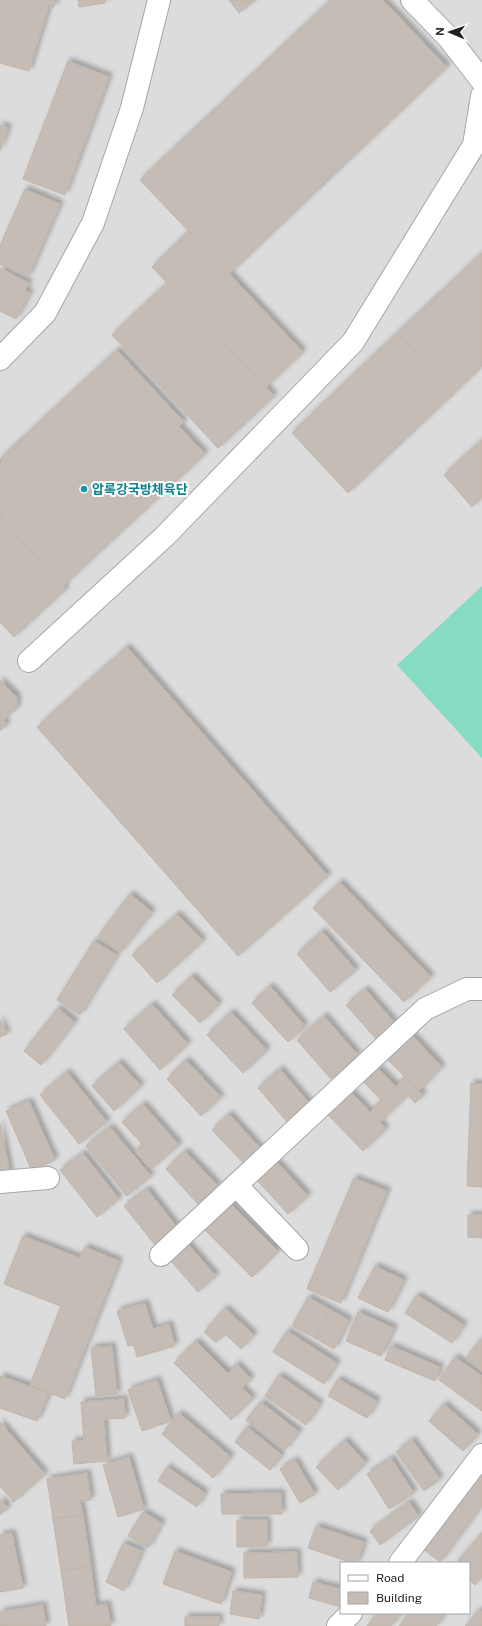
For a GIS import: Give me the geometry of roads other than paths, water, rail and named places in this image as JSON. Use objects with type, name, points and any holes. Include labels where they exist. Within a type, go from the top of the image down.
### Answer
[{"type":"street","points":[[0,359],[45,313],[94,223],[132,108],[159,0]]},
{"type":"street","points":[[412,0],[448,37],[482,81]]},
{"type":"street","points":[[29,661],[165,536],[353,342],[474,145],[482,96]]},
{"type":"street","points":[[161,1255],[425,1009],[467,989],[482,989]]},
{"type":"street","points":[[0,1182],[48,1178]]},
{"type":"street","points":[[236,1185],[297,1249]]},
{"type":"street","points":[[401,1562],[482,1455]]},
{"type":"street","points":[[338,1626],[350,1614]]},
{"type":"place","name":"압록강국방체육단","points":[[84,489]]}]
